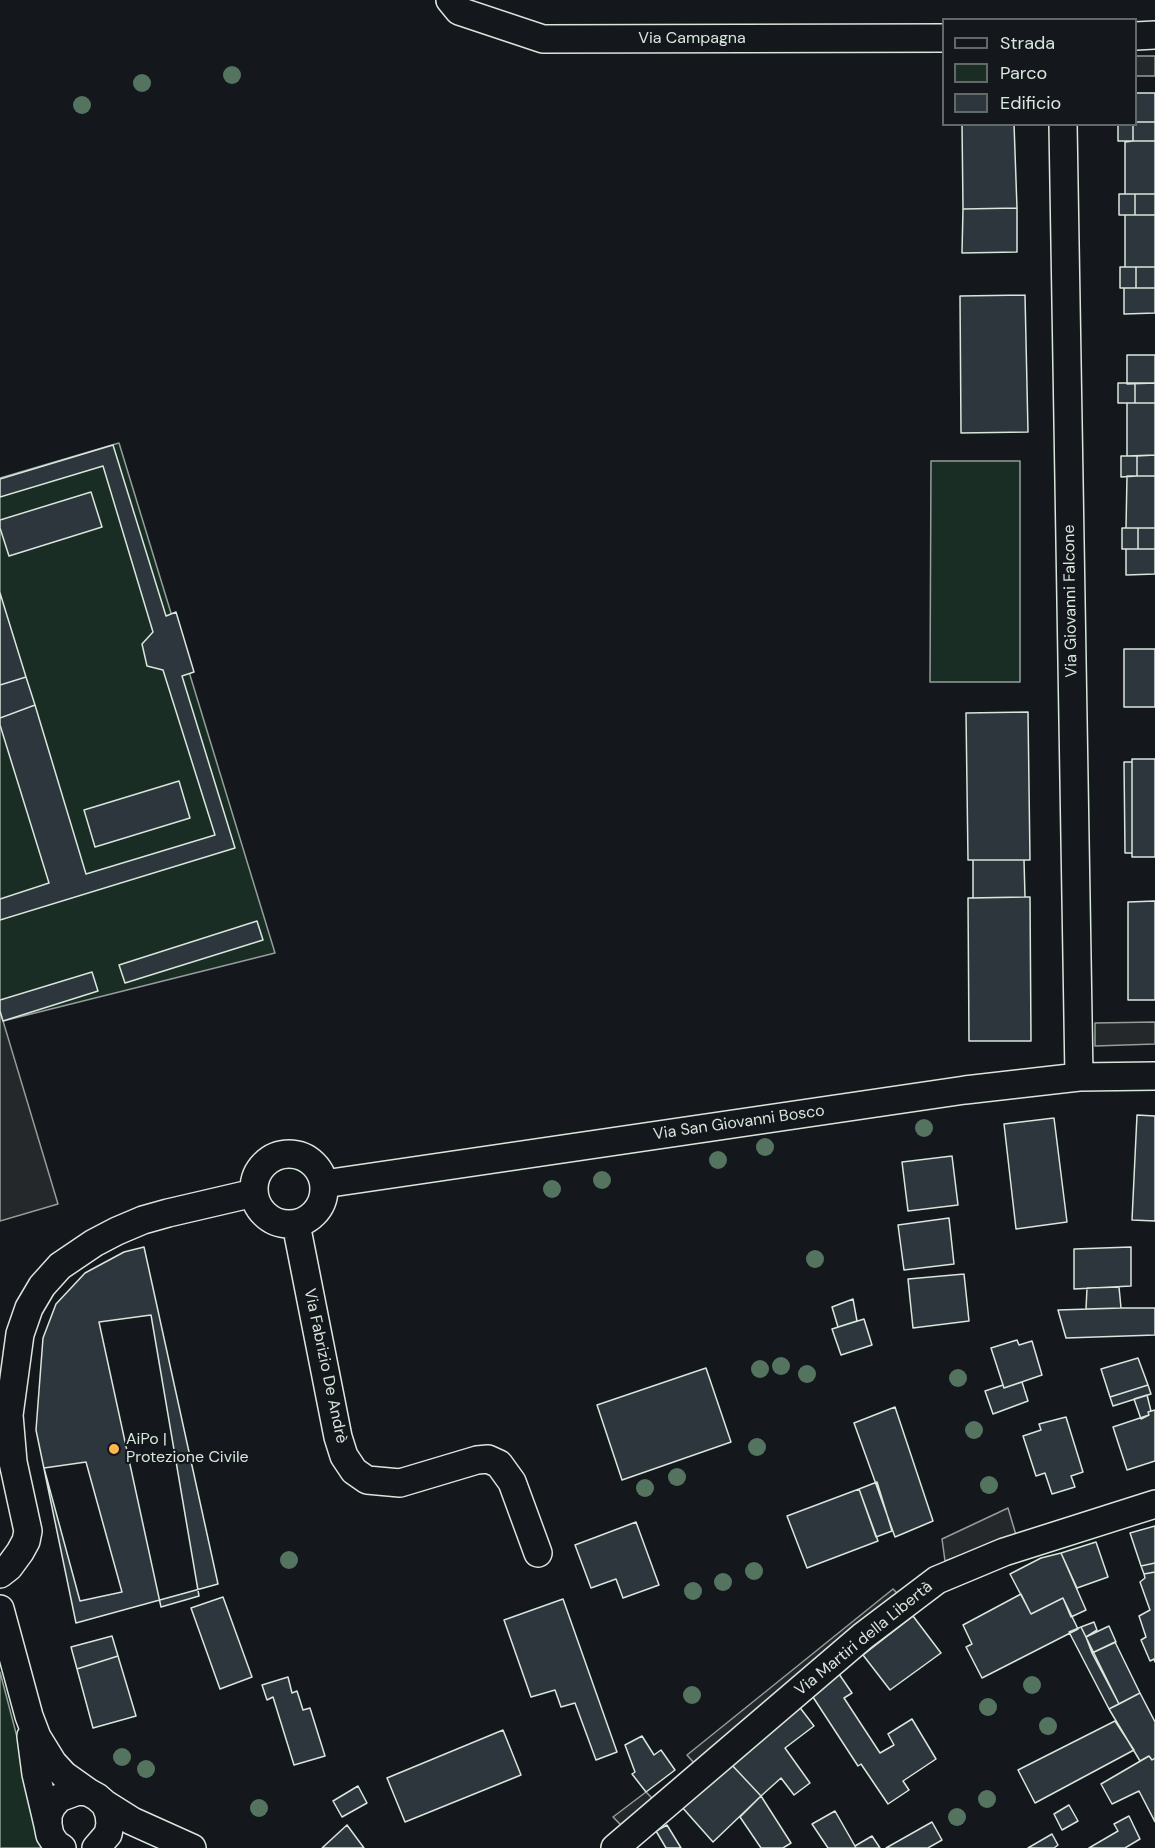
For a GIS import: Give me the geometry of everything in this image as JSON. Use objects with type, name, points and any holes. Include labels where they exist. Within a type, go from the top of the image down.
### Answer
[{"type":"street","name":"Via Campagna","points":[[450,0],[459,11],[543,39],[942,38]]},
{"type":"street","points":[[1137,36],[1155,35]]},
{"type":"street","name":"Via Giovanni Falcone","points":[[1063,126],[1079,1077]]},
{"type":"street","name":"Via San Giovanni Bosco","points":[[324,1184],[966,1090],[1079,1077],[1155,1076]]},
{"type":"street","points":[[287,1154],[310,1161],[319,1170],[324,1184],[321,1205],[314,1215],[296,1224],[282,1224],[272,1220],[257,1204],[254,1193],[258,1172],[275,1157],[287,1154]]},
{"type":"street","points":[[0,1574],[9,1567],[20,1552],[28,1531],[13,1462],[9,1415],[20,1334],[29,1308],[42,1286],[60,1266],[94,1243],[142,1220],[254,1193]]},
{"type":"street","name":"Via Fabrizio De Andrè","points":[[296,1224],[338,1437],[344,1456],[354,1471],[367,1480],[399,1483],[477,1460],[488,1459],[499,1464],[512,1482],[538,1553]]},
{"type":"street","name":"Via Martiri della Libertà","points":[[615,1848],[863,1636],[937,1580],[1004,1552],[1155,1504]]},
{"type":"street","points":[[0,1609],[29,1716],[44,1750],[53,1763],[69,1780],[132,1821],[184,1845]]},
{"type":"street","points":[[29,1716],[33,1756],[56,1841]]},
{"type":"street","points":[[56,1841],[48,1815],[59,1798],[78,1791],[96,1798],[109,1814],[108,1834],[99,1845]]},
{"type":"street","points":[[99,1845],[111,1838],[135,1835],[184,1845]]},
{"type":"green space","points":[[119,443],[275,953],[3,1021],[0,1011],[0,478]]},
{"type":"green space","points":[[931,461],[1020,461],[1020,682],[930,682]]},
{"type":"green space","points":[[0,1672],[44,1840],[46,1848],[0,1848]]},
{"type":"shaded area","points":[[1137,56],[1155,56],[1155,76],[1137,76]]},
{"type":"shaded area","points":[[0,1011],[58,1204],[0,1221]]},
{"type":"shaded area","points":[[1155,1022],[1155,1044],[1095,1046],[1095,1023]]},
{"type":"shaded area","points":[[1008,1508],[1016,1535],[945,1561],[942,1539]]},
{"type":"shaded area","points":[[893,1589],[900,1596],[694,1763],[687,1755]]},
{"type":"shaded area","points":[[646,1792],[653,1799],[622,1826],[613,1817]]},
{"type":"building","points":[[1137,93],[1155,93],[1155,122],[1137,122]]},
{"type":"building","points":[[1137,122],[1155,122],[1155,141],[1133,141],[1133,126],[1137,126]]},
{"type":"building","points":[[962,126],[1014,126],[1017,208],[963,209]]},
{"type":"building","points":[[1118,126],[1133,126],[1133,141],[1118,141]]},
{"type":"building","points":[[1155,141],[1155,194],[1125,194],[1125,142]]},
{"type":"building","points":[[1119,194],[1135,194],[1135,215],[1119,215]]},
{"type":"building","points":[[1135,194],[1155,194],[1155,215],[1135,215]]},
{"type":"building","points":[[1017,208],[1017,252],[962,253],[963,209]]},
{"type":"building","points":[[1125,215],[1155,215],[1155,267],[1125,267]]},
{"type":"building","points":[[1120,267],[1136,267],[1136,288],[1120,288]]},
{"type":"building","points":[[1136,267],[1155,267],[1155,288],[1136,288]]},
{"type":"building","points":[[1124,288],[1155,288],[1155,313],[1124,314]]},
{"type":"building","points":[[1025,295],[1028,432],[961,433],[960,296]]},
{"type":"building","points":[[1127,355],[1155,355],[1155,383],[1127,384]]},
{"type":"building","points":[[1118,383],[1135,383],[1135,403],[1118,403]]},
{"type":"building","points":[[1135,383],[1155,383],[1155,403],[1135,403]]},
{"type":"building","points":[[1127,403],[1155,403],[1155,455],[1127,456]]},
{"type":"building","points":[[113,445],[166,616],[176,612],[194,672],[182,676],[235,848],[0,920],[0,899],[49,883],[0,725],[0,718],[35,705],[86,874],[215,835],[163,670],[147,666],[142,644],[153,632],[103,466],[0,497],[0,479]]},
{"type":"building","points":[[1155,455],[1155,476],[1137,476],[1137,456]]},
{"type":"building","points":[[1121,456],[1137,456],[1137,476],[1121,477]]},
{"type":"building","points":[[1127,476],[1155,476],[1155,528],[1126,528]]},
{"type":"building","points":[[91,492],[102,527],[9,556],[0,528],[0,520]]},
{"type":"building","points":[[1122,528],[1138,528],[1138,549],[1122,549]]},
{"type":"building","points":[[1138,528],[1155,528],[1155,549],[1138,549]]},
{"type":"building","points":[[1126,549],[1155,549],[1155,574],[1126,575]]},
{"type":"building","points":[[0,593],[26,677],[0,685]]},
{"type":"building","points":[[1124,649],[1155,649],[1155,707],[1124,707]]},
{"type":"building","points":[[26,677],[35,705],[0,718],[0,685]]},
{"type":"building","points":[[1028,712],[1030,860],[968,860],[966,713]]},
{"type":"building","points":[[1132,759],[1155,759],[1155,857],[1132,857]]},
{"type":"building","points":[[1124,762],[1132,762],[1132,853],[1125,853]]},
{"type":"building","points":[[179,781],[190,818],[95,847],[84,810]]},
{"type":"building","points":[[973,860],[1024,860],[1025,897],[973,898]]},
{"type":"building","points":[[1030,897],[1031,1041],[969,1041],[968,898]]},
{"type":"building","points":[[1155,901],[1155,1000],[1128,1000],[1128,902]]},
{"type":"building","points":[[257,921],[263,940],[125,983],[119,965]]},
{"type":"building","points":[[92,972],[98,991],[3,1021],[0,1000]]},
{"type":"building","points":[[1137,1115],[1155,1116],[1155,1221],[1132,1220]]},
{"type":"building","points":[[1054,1118],[1067,1222],[1016,1229],[1004,1124]]},
{"type":"building","points":[[952,1156],[958,1205],[908,1211],[902,1162]]},
{"type":"building","points":[[949,1218],[954,1264],[904,1270],[898,1225]]},
{"type":"building","name":"AiPo | Protezione Civile","points":[[144,1247],[218,1584],[76,1623],[36,1430],[43,1338],[56,1304],[85,1273],[124,1252]]},
{"type":"building","points":[[1131,1247],[1131,1286],[1074,1289],[1074,1249]]},
{"type":"building","points":[[964,1274],[969,1321],[913,1328],[908,1279]]},
{"type":"building","points":[[1119,1287],[1121,1308],[1086,1309],[1087,1288]]},
{"type":"building","points":[[853,1299],[857,1321],[838,1327],[832,1307]]},
{"type":"building","points":[[1155,1308],[1155,1335],[1066,1338],[1058,1310]]},
{"type":"building","points":[[151,1315],[199,1596],[161,1607],[99,1322]]},
{"type":"building","points":[[864,1319],[872,1345],[841,1355],[832,1329]]},
{"type":"building","points":[[1017,1340],[1019,1345],[1032,1341],[1042,1375],[1004,1388],[991,1348]]},
{"type":"building","points":[[1138,1358],[1148,1385],[1110,1397],[1101,1369]]},
{"type":"building","points":[[706,1368],[731,1442],[622,1480],[597,1405]]},
{"type":"building","points":[[1022,1382],[1028,1401],[993,1414],[985,1391]]},
{"type":"building","points":[[1148,1385],[1151,1394],[1113,1406],[1110,1397]]},
{"type":"building","points":[[1147,1395],[1151,1411],[1148,1412],[1149,1415],[1141,1419],[1134,1399]]},
{"type":"building","points":[[895,1407],[933,1521],[895,1537],[854,1423]]},
{"type":"building","points":[[1155,1410],[1155,1461],[1127,1470],[1113,1427],[1149,1415],[1148,1412]]},
{"type":"building","points":[[1066,1417],[1083,1472],[1071,1476],[1075,1487],[1052,1494],[1045,1473],[1036,1476],[1023,1436],[1041,1430],[1039,1424]]},
{"type":"building","points":[[86,1462],[122,1592],[80,1601],[44,1468]]},
{"type":"building","points":[[877,1482],[892,1531],[876,1537],[859,1489]]},
{"type":"building","points":[[859,1489],[878,1541],[807,1568],[787,1516]]},
{"type":"building","points":[[636,1522],[659,1585],[623,1598],[616,1579],[591,1588],[575,1545]]},
{"type":"building","points":[[1155,1526],[1155,1563],[1141,1566],[1130,1533]]},
{"type":"building","points":[[1096,1542],[1108,1577],[1077,1588],[1061,1553]]},
{"type":"building","points":[[1061,1553],[1086,1610],[1071,1617],[1063,1598],[1031,1614],[1010,1574],[1041,1558]]},
{"type":"building","points":[[1155,1563],[1155,1572],[1144,1574],[1141,1566]]},
{"type":"building","points":[[1155,1572],[1155,1662],[1154,1659],[1150,1661],[1141,1640],[1146,1637],[1139,1616],[1150,1610],[1140,1582],[1145,1578],[1144,1574]]},
{"type":"building","points":[[1021,1594],[1031,1614],[1063,1598],[1078,1629],[982,1678],[966,1647],[972,1644],[963,1625]]},
{"type":"building","points":[[223,1597],[252,1677],[220,1689],[191,1608]]},
{"type":"building","points":[[563,1599],[617,1752],[596,1760],[575,1703],[561,1707],[555,1690],[531,1697],[504,1620]]},
{"type":"building","points":[[913,1616],[941,1653],[890,1690],[863,1655]]},
{"type":"building","points":[[1094,1622],[1097,1630],[1086,1637],[1081,1627]]},
{"type":"building","points":[[1109,1626],[1116,1642],[1092,1653],[1086,1637]]},
{"type":"building","points":[[1081,1627],[1119,1704],[1109,1709],[1069,1632]]},
{"type":"building","points":[[112,1636],[118,1656],[77,1669],[71,1647]]},
{"type":"building","points":[[1115,1642],[1140,1693],[1119,1704],[1092,1653]]},
{"type":"building","points":[[118,1656],[136,1716],[93,1728],[77,1669]]},
{"type":"building","points":[[839,1674],[852,1693],[844,1698],[880,1753],[894,1745],[888,1734],[912,1719],[936,1759],[903,1781],[909,1790],[888,1804],[861,1764],[858,1766],[811,1694]]},
{"type":"building","points":[[288,1677],[292,1693],[297,1691],[303,1710],[310,1708],[325,1756],[294,1765],[273,1697],[267,1700],[262,1685]]},
{"type":"building","points":[[1140,1693],[1155,1722],[1155,1758],[1152,1760],[1149,1756],[1140,1761],[1109,1709]]},
{"type":"building","points":[[798,1705],[814,1726],[785,1748],[810,1783],[794,1795],[781,1778],[761,1796],[730,1763]]},
{"type":"building","points":[[1115,1721],[1134,1750],[1035,1803],[1018,1770]]},
{"type":"building","points":[[503,1730],[521,1775],[405,1822],[387,1778]]},
{"type":"building","points":[[642,1736],[654,1755],[661,1750],[675,1770],[646,1792],[632,1774],[635,1772],[625,1745]]},
{"type":"building","points":[[1149,1756],[1152,1760],[1155,1758],[1155,1822],[1139,1791],[1112,1804],[1101,1784]]},
{"type":"building","points":[[730,1763],[761,1796],[713,1842],[681,1806]]},
{"type":"building","points":[[358,1786],[367,1803],[342,1817],[333,1801]]},
{"type":"building","points":[[761,1796],[791,1843],[783,1848],[761,1848],[740,1817]]},
{"type":"building","points":[[1069,1805],[1078,1821],[1062,1830],[1054,1814]]},
{"type":"building","points":[[835,1811],[856,1848],[828,1848],[812,1824]]},
{"type":"building","points":[[1129,1816],[1140,1839],[1125,1848],[1089,1848],[1118,1831],[1114,1824]]},
{"type":"building","points":[[932,1822],[942,1840],[928,1848],[886,1848]]},
{"type":"building","points":[[347,1825],[364,1848],[322,1848]]},
{"type":"building","points":[[667,1825],[681,1848],[666,1848],[656,1831]]},
{"type":"building","points":[[1052,1834],[1058,1845],[1054,1848],[1028,1848]]},
{"type":"building","points":[[872,1836],[880,1848],[856,1848],[855,1846]]},
{"type":"place","name":"AiPo | Protezione Civile","points":[[114,1449]]}]
